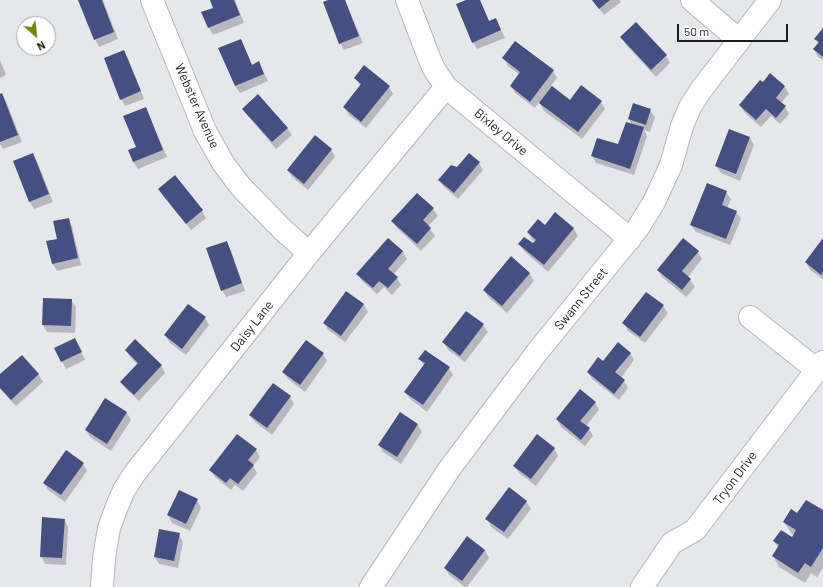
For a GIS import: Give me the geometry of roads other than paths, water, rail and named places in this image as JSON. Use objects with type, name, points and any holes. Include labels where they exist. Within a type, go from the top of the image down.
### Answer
[{"type":"street","name":"Webster Avenue","points":[[152,0],[205,131],[223,163],[241,187],[284,232],[309,253]]},
{"type":"street","name":"Bixley Drive","points":[[407,0],[432,64],[446,87],[630,239]]},
{"type":"street","points":[[692,0],[739,40]]},
{"type":"street","name":"Swann Street","points":[[370,587],[450,468],[538,351],[638,228],[654,202],[671,165],[682,126],[690,107],[701,90],[770,0]]},
{"type":"street","name":"Daisy Lane","points":[[102,587],[104,558],[109,528],[124,490],[135,473],[309,253],[446,87]]},
{"type":"street","points":[[750,317],[820,366]]},
{"type":"street","name":"Tryon Drive","points":[[642,587],[672,543],[695,530],[820,366]]}]
